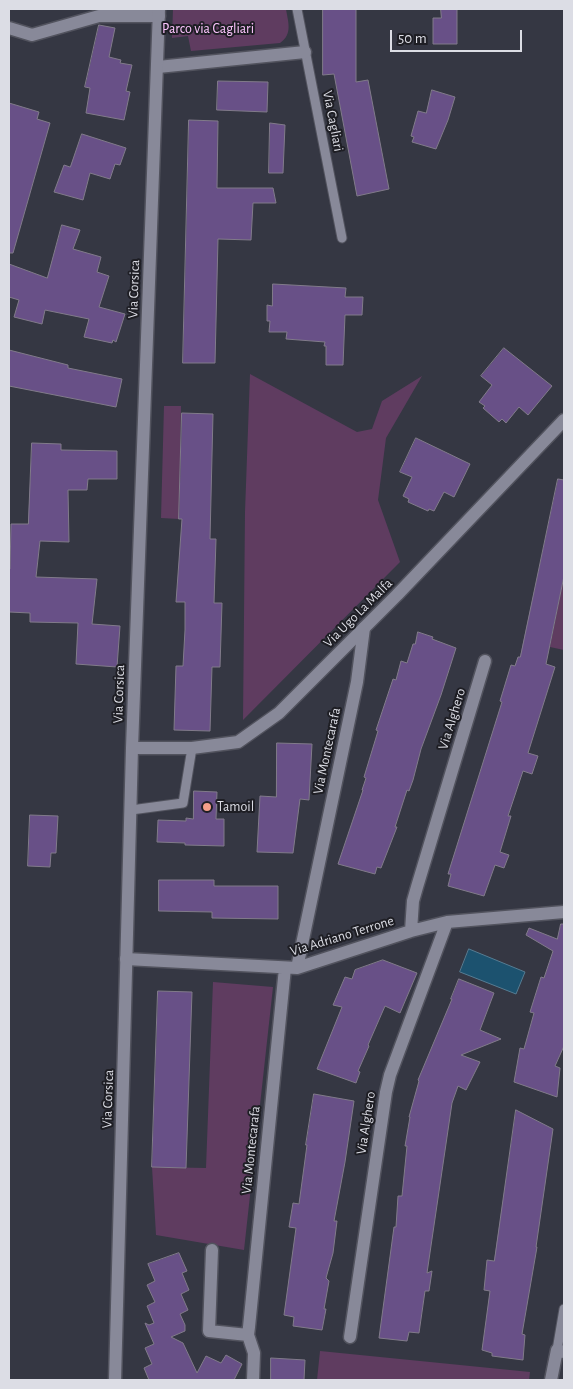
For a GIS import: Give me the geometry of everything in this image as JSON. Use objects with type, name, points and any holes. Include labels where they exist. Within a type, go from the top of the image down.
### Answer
[{"type":"street","points":[[9,28],[32,35],[99,16],[159,12]]},
{"type":"street","name":"Via Corsica","points":[[115,1380],[132,748],[159,12]]},
{"type":"street","points":[[158,67],[305,52]]},
{"type":"street","name":"Via Ugo La Malfa","points":[[132,748],[192,748],[238,742],[279,713],[364,628],[564,420]]},
{"type":"street","name":"Via Montecarafa","points":[[253,1380],[254,1353],[248,1336],[291,968],[357,682],[364,628]]},
{"type":"street","name":"Via Alghero","points":[[410,931],[413,901],[485,661]]},
{"type":"street","name":"Via Adriano Terrone","points":[[126,959],[291,968],[410,931],[447,922],[564,912]]},
{"type":"street","name":"Via Alghero","points":[[350,1337],[386,1092],[390,1075],[447,922]]},
{"type":"street","points":[[212,1250],[209,1331],[248,1336]]},
{"type":"street","points":[[551,1380],[561,1351]]},
{"type":"lane","name":"Via Cagliari","points":[[297,9],[342,238]]},
{"type":"lane","points":[[131,810],[183,803],[192,748]]},
{"type":"lane","points":[[561,1351],[564,1309]]},
{"type":"green space","name":"Parco via Cagliari","points":[[173,9],[286,9],[288,32],[287,36],[280,43],[191,51],[188,36],[172,38]]},
{"type":"green space","points":[[250,374],[357,432],[372,429],[382,401],[422,376],[386,438],[378,500],[400,562],[243,720],[245,512]]},
{"type":"green space","points":[[164,406],[181,406],[179,519],[161,518]]},
{"type":"green space","points":[[564,576],[564,650],[550,647]]},
{"type":"green space","points":[[213,982],[273,987],[244,1250],[156,1235],[152,1167],[206,1168]]},
{"type":"green space","points":[[320,1351],[530,1372],[529,1380],[317,1380]]},
{"type":"water","points":[[469,949],[525,972],[516,994],[460,972]]},
{"type":"building","points":[[323,9],[356,9],[356,82],[368,80],[389,189],[357,196],[334,74],[323,75]]},
{"type":"building","points":[[441,9],[457,9],[457,44],[433,44],[433,18],[441,18]]},
{"type":"building","points":[[99,25],[115,28],[109,57],[121,60],[120,63],[132,65],[126,91],[130,92],[124,120],[86,113],[90,88],[85,87]]},
{"type":"building","points":[[218,81],[268,82],[267,112],[217,110]]},
{"type":"building","points":[[432,90],[455,97],[436,149],[412,142],[414,137],[411,136],[418,111],[426,113]]},
{"type":"building","points":[[9,103],[39,112],[37,119],[50,123],[13,253],[9,253]]},
{"type":"building","points":[[189,120],[218,121],[217,188],[273,188],[276,203],[253,203],[251,240],[218,239],[215,363],[183,363]]},
{"type":"building","points":[[270,123],[285,125],[283,173],[269,173]]},
{"type":"building","points":[[82,134],[126,148],[120,165],[115,164],[110,179],[90,173],[83,200],[54,192],[64,165],[70,167]]},
{"type":"building","points":[[62,225],[80,230],[73,249],[101,257],[97,272],[109,276],[99,307],[125,314],[116,342],[113,340],[112,343],[84,337],[89,319],[45,310],[42,324],[14,317],[19,300],[9,297],[9,264],[47,278]]},
{"type":"building","points":[[273,284],[346,288],[345,297],[363,297],[362,315],[345,315],[343,365],[326,365],[325,342],[286,339],[287,332],[269,332],[270,321],[267,321],[267,305],[272,306]]},
{"type":"building","points":[[504,348],[552,386],[528,415],[519,407],[506,423],[502,419],[499,422],[479,402],[492,385],[481,376]]},
{"type":"building","points":[[9,350],[68,365],[68,368],[122,379],[116,407],[9,386]]},
{"type":"building","points":[[182,413],[213,414],[210,539],[216,539],[214,603],[222,603],[220,667],[212,667],[210,731],[174,730],[176,666],[183,666],[185,630],[185,602],[176,602],[182,519],[179,519]]},
{"type":"building","points":[[416,438],[470,464],[454,497],[444,492],[434,511],[429,509],[428,511],[408,502],[409,499],[403,496],[412,477],[400,472]]},
{"type":"building","points":[[32,443],[61,444],[61,450],[117,451],[117,479],[88,479],[87,490],[68,490],[69,542],[40,541],[36,577],[97,579],[92,624],[120,626],[117,667],[76,664],[78,623],[30,622],[30,613],[9,612],[11,524],[28,524]]},
{"type":"building","points":[[558,479],[564,480],[564,576],[546,664],[555,667],[528,753],[538,756],[532,774],[523,771],[508,816],[511,816],[500,852],[509,855],[504,868],[495,865],[484,896],[448,886],[451,874],[448,874],[502,702],[500,701],[511,665],[515,666],[518,657],[520,657]]},
{"type":"building","points":[[418,632],[456,648],[421,749],[413,780],[409,791],[407,790],[395,827],[397,827],[381,868],[377,867],[375,874],[338,864],[363,790],[366,778],[364,777],[378,731],[376,730],[393,679],[396,680],[401,661],[407,663]]},
{"type":"building","points":[[277,743],[312,744],[309,800],[300,799],[293,853],[257,852],[260,796],[276,797]]},
{"type":"building","points":[[194,791],[217,792],[216,819],[224,819],[224,846],[157,842],[158,820],[186,821],[186,818],[193,819]]},
{"type":"building","points":[[30,815],[58,816],[56,853],[51,853],[50,867],[28,866]]},
{"type":"building","points":[[159,880],[214,880],[214,886],[278,886],[278,919],[212,918],[212,912],[159,911]]},
{"type":"building","points":[[561,924],[564,924],[564,1046],[555,1066],[560,1068],[557,1097],[514,1082],[520,1048],[524,1049],[534,1013],[530,1012],[541,977],[544,978],[553,951],[526,935],[529,928],[557,939]]},
{"type":"building","points":[[383,960],[417,973],[400,1013],[385,1006],[358,1071],[360,1072],[356,1083],[317,1069],[342,1007],[333,1005],[345,977],[352,979],[355,970]]},
{"type":"building","points":[[459,979],[494,993],[480,1030],[501,1039],[461,1055],[480,1062],[466,1090],[458,1086],[452,1103],[427,1273],[432,1271],[429,1291],[425,1291],[419,1333],[409,1332],[407,1341],[379,1338],[394,1227],[396,1227],[398,1196],[402,1196],[409,1117],[418,1080]]},
{"type":"building","points":[[158,991],[192,992],[186,1168],[152,1167]]},
{"type":"building","points":[[314,1094],[354,1101],[334,1221],[337,1221],[333,1253],[326,1278],[329,1281],[322,1330],[293,1326],[294,1317],[284,1315],[296,1228],[289,1227],[293,1203],[299,1204]]},
{"type":"building","points":[[516,1110],[553,1129],[537,1247],[522,1334],[525,1335],[523,1360],[492,1356],[492,1353],[482,1350],[490,1291],[484,1290],[487,1260],[494,1261]]},
{"type":"building","points":[[179,1253],[187,1271],[182,1273],[189,1290],[181,1294],[188,1310],[180,1314],[185,1325],[185,1331],[171,1337],[183,1343],[197,1373],[206,1356],[221,1363],[226,1355],[242,1364],[234,1380],[149,1380],[144,1368],[152,1364],[145,1348],[154,1344],[145,1323],[149,1325],[154,1323],[147,1306],[155,1302],[147,1285],[155,1281],[148,1264]]},
{"type":"building","points":[[271,1358],[305,1360],[304,1380],[271,1380]]},
{"type":"place","name":"Tamoil","points":[[207,807]]}]
